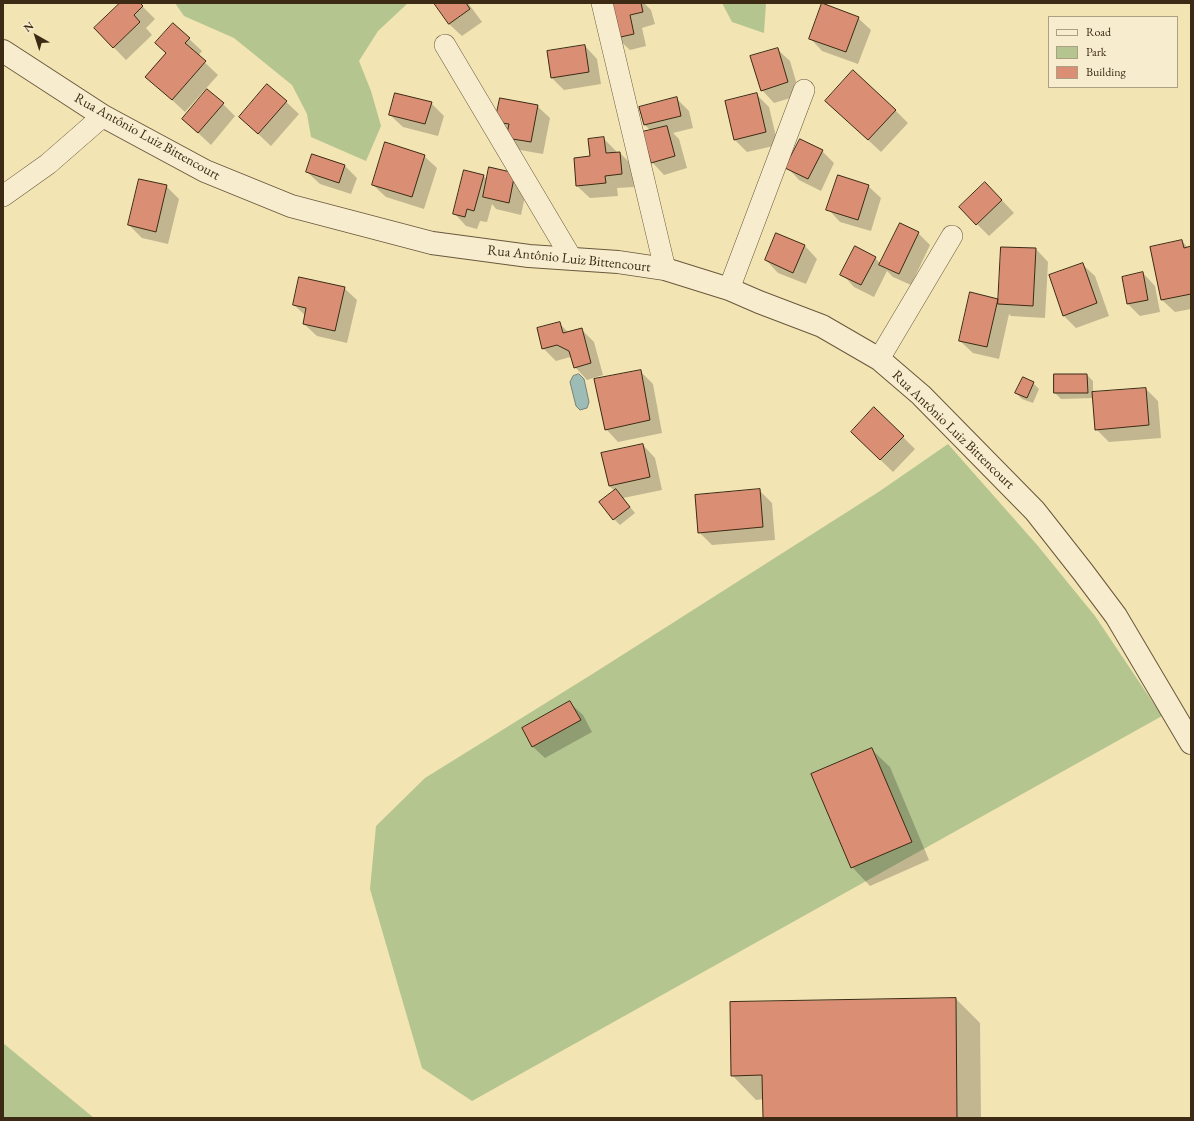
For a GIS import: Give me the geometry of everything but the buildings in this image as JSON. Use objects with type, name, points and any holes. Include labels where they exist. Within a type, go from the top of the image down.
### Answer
[{"type":"street","points":[[602,3],[665,269]]},
{"type":"street","points":[[445,45],[572,259]]},
{"type":"street","name":"Rua Antônio Luiz Bittencourt","points":[[3,52],[103,116],[205,171],[291,206],[432,243],[529,256],[618,262],[665,269],[729,289],[822,326],[879,359],[922,395],[1035,511],[1084,572],[1116,616],[1191,743]]},
{"type":"street","points":[[729,289],[804,90]]},
{"type":"street","points":[[3,196],[48,164],[103,116]]},
{"type":"street","points":[[879,359],[952,236]]},
{"type":"green space","points":[[175,3],[408,3],[378,31],[359,61],[371,91],[381,126],[366,161],[311,137],[307,114],[292,85],[234,38],[184,16]]},
{"type":"green space","points":[[722,3],[766,3],[764,33],[732,22]]},
{"type":"green space","points":[[948,444],[1038,546],[1095,616],[1162,716],[472,1101],[422,1068],[370,889],[376,826],[425,778],[594,673],[880,491]]},
{"type":"green space","points":[[3,1043],[94,1118],[3,1118]]},
{"type":"water","points":[[579,374],[584,379],[589,402],[587,408],[580,410],[576,406],[570,382],[573,376]]}]
